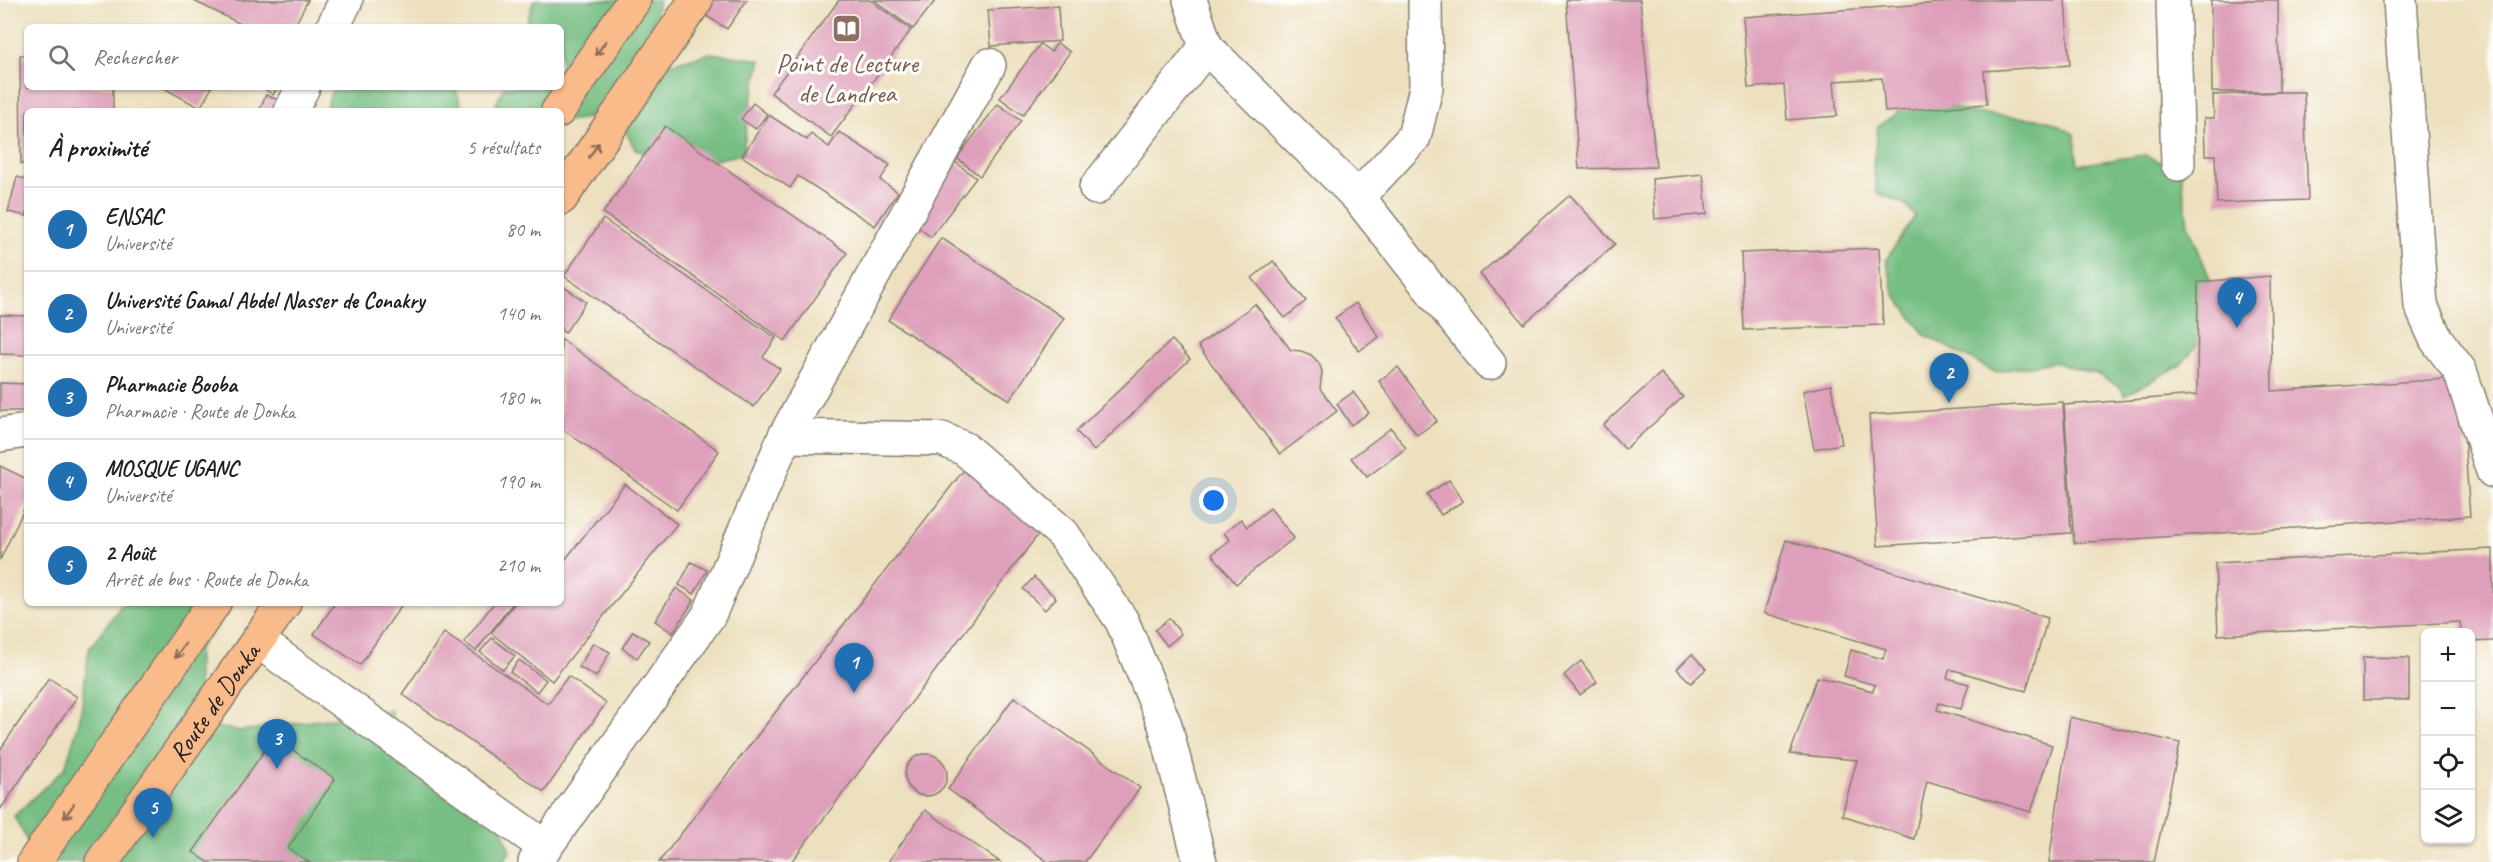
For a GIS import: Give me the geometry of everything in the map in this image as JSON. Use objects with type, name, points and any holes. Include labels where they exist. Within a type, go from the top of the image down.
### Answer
[{"type":"main road","points":[[560,108],[634,0]]},
{"type":"main road","points":[[564,194],[696,0]]},
{"type":"main road","points":[[34,862],[212,606]]},
{"type":"main road","name":"Route de Donka","points":[[102,862],[282,606]]},
{"type":"street","points":[[334,24],[346,0]]},
{"type":"street","points":[[1191,0],[1206,47],[1358,196],[1489,363]]},
{"type":"street","points":[[1358,196],[1414,137],[1426,88],[1425,0]]},
{"type":"street","points":[[2173,0],[2178,164]]},
{"type":"street","points":[[2400,0],[2421,306],[2436,339],[2460,371],[2493,471]]},
{"type":"street","points":[[1096,188],[1206,47]]},
{"type":"street","points":[[258,641],[540,855],[709,615],[785,436],[989,65]]},
{"type":"street","points":[[292,108],[302,90]]},
{"type":"street","points":[[0,435],[24,431]]},
{"type":"street","points":[[785,436],[942,439],[965,449],[1063,534],[1122,621],[1127,632],[1165,725],[1200,862]]},
{"type":"green space","points":[[534,0],[659,0],[640,72],[711,53],[761,60],[748,115],[743,154],[677,168],[635,149],[616,114],[564,122],[564,108],[494,108],[503,90],[564,90],[564,24],[526,24]]},
{"type":"green space","points":[[332,90],[456,90],[462,108],[326,108]]},
{"type":"green space","points":[[1917,98],[1974,113],[2048,120],[2074,134],[2078,165],[2144,155],[2181,172],[2188,224],[2216,294],[2219,316],[2181,365],[2125,395],[2121,388],[2097,374],[2053,362],[1995,372],[1925,335],[1895,295],[1886,260],[1915,216],[1905,204],[1877,193],[1873,165],[1878,127]]},
{"type":"green space","points":[[121,606],[232,606],[198,649],[198,724],[241,731],[391,710],[400,766],[444,758],[488,789],[510,852],[503,862],[36,862],[37,859],[14,816],[65,768],[80,719],[89,649]]},
{"type":"building","points":[[192,0],[308,0],[296,24],[241,24]]},
{"type":"building","points":[[695,0],[747,0],[727,29],[691,6]]},
{"type":"building","points":[[839,0],[870,0],[911,30],[831,137],[771,93]]},
{"type":"building","points":[[874,0],[936,0],[913,29]]},
{"type":"building","points":[[1566,0],[1640,0],[1656,167],[1579,169]]},
{"type":"building","points":[[1982,0],[2065,0],[2070,65],[1984,71],[1987,104],[1885,112],[1882,78],[1834,81],[1837,116],[1787,120],[1784,85],[1748,88],[1743,17]]},
{"type":"building","points":[[2211,0],[2278,0],[2279,92],[2212,92]]},
{"type":"building","points":[[1058,6],[1060,41],[991,46],[988,10]]},
{"type":"building","points":[[1057,43],[1070,52],[1023,115],[1000,98],[1040,44],[1051,52]]},
{"type":"building","points":[[20,55],[24,55],[24,90],[113,90],[113,108],[24,108],[24,164],[21,164]]},
{"type":"building","points":[[167,90],[210,90],[200,108]]},
{"type":"building","points":[[266,90],[276,90],[273,95]]},
{"type":"building","points":[[2304,92],[2308,200],[2217,203],[2215,155],[2205,155],[2204,118],[2214,118],[2213,95]]},
{"type":"building","points":[[266,95],[288,104],[287,108],[260,108]]},
{"type":"building","points":[[753,103],[767,114],[756,129],[741,119]]},
{"type":"building","points":[[998,104],[1021,121],[980,176],[957,158]]},
{"type":"building","points":[[769,115],[807,140],[811,134],[829,147],[839,132],[890,165],[880,180],[898,192],[875,226],[798,176],[790,188],[742,156]]},
{"type":"building","points":[[665,126],[847,253],[785,341],[603,213]]},
{"type":"building","points":[[951,159],[976,178],[931,237],[906,218]]},
{"type":"building","points":[[1703,174],[1707,214],[1655,219],[1652,179]]},
{"type":"building","points":[[17,177],[24,179],[24,215],[8,212]]},
{"type":"building","points":[[1570,195],[1615,244],[1524,324],[1480,274]]},
{"type":"building","points":[[603,219],[776,338],[763,357],[780,369],[754,407],[564,276]]},
{"type":"building","points":[[941,238],[1064,318],[1010,400],[888,320]]},
{"type":"building","points":[[1879,248],[1883,325],[1744,330],[1741,253]]},
{"type":"building","points":[[1273,261],[1306,301],[1285,318],[1252,278]]},
{"type":"building","points":[[2270,276],[2272,391],[2460,378],[2470,516],[2074,543],[2064,405],[2197,395],[2198,282]]},
{"type":"building","points":[[564,287],[586,302],[564,332]]},
{"type":"building","points":[[1356,303],[1379,337],[1359,351],[1335,318]]},
{"type":"building","points":[[1255,304],[1291,350],[1311,355],[1319,363],[1322,371],[1320,389],[1337,411],[1280,454],[1198,346]]},
{"type":"building","points":[[0,315],[24,316],[24,355],[0,354]]},
{"type":"building","points":[[1172,340],[1190,359],[1094,451],[1076,431]]},
{"type":"building","points":[[564,341],[719,451],[677,510],[564,430]]},
{"type":"building","points":[[1398,367],[1437,421],[1417,435],[1379,381]]},
{"type":"building","points":[[1661,373],[1683,397],[1625,449],[1603,425]]},
{"type":"building","points":[[0,383],[24,384],[24,411],[0,411]]},
{"type":"building","points":[[1831,385],[1842,444],[1814,449],[1803,391]]},
{"type":"building","points":[[1353,392],[1369,413],[1351,425],[1337,404]]},
{"type":"building","points":[[2063,402],[2071,533],[1878,546],[1869,415]]},
{"type":"building","points":[[1391,428],[1406,448],[1367,477],[1351,458]]},
{"type":"building","points":[[970,462],[1046,524],[791,862],[659,862]]},
{"type":"building","points":[[0,466],[24,478],[24,509],[0,560]]},
{"type":"building","points":[[1449,480],[1463,501],[1441,515],[1427,494]]},
{"type":"building","points":[[625,484],[677,524],[552,681],[491,633],[513,606],[564,606],[564,561]]},
{"type":"building","points":[[1270,508],[1294,538],[1236,584],[1212,554],[1230,540],[1224,533],[1241,519],[1247,527]]},
{"type":"building","points":[[1786,540],[2048,618],[2026,691],[1950,669],[1947,678],[1969,684],[1961,709],[1939,703],[1937,710],[2052,745],[2031,812],[1927,781],[1914,839],[1842,815],[1857,760],[1790,754],[1817,677],[1873,691],[1875,685],[1844,676],[1851,650],[1883,659],[1886,649],[1764,613]]},
{"type":"building","points":[[2493,549],[2493,641],[2475,642],[2475,628],[2461,628],[2460,622],[2218,635],[2215,563]]},
{"type":"building","points":[[691,562],[707,570],[694,594],[679,585]]},
{"type":"building","points":[[1034,577],[1056,598],[1045,610],[1023,589]]},
{"type":"building","points":[[676,588],[694,600],[673,633],[655,621]]},
{"type":"building","points":[[333,606],[401,606],[360,665],[314,634]]},
{"type":"building","points":[[492,606],[511,606],[476,651],[464,642]]},
{"type":"building","points":[[1169,618],[1181,634],[1167,646],[1155,630]]},
{"type":"building","points":[[633,631],[649,641],[637,658],[622,648]]},
{"type":"building","points":[[444,633],[548,704],[568,676],[606,703],[544,792],[402,694]]},
{"type":"building","points":[[492,638],[515,656],[503,670],[480,652]]},
{"type":"building","points":[[593,643],[610,652],[596,677],[579,667]]},
{"type":"building","points":[[1692,654],[1706,669],[1691,683],[1677,669]]},
{"type":"building","points":[[2363,657],[2409,658],[2409,700],[2363,700]]},
{"type":"building","points":[[519,660],[546,680],[537,692],[510,672]]},
{"type":"building","points":[[1581,661],[1597,682],[1580,695],[1564,675]]},
{"type":"building","points":[[49,678],[77,697],[0,810],[0,750]]},
{"type":"building","points":[[1014,697],[1140,788],[1085,862],[1048,862],[948,789]]},
{"type":"building","points":[[2070,717],[2180,743],[2154,862],[2049,862]]},
{"type":"building","points":[[274,737],[335,779],[288,848],[309,862],[208,862],[193,852]]},
{"type":"building","points":[[926,754],[941,760],[947,775],[941,790],[926,796],[911,790],[905,775],[911,760]]},
{"type":"building","points":[[925,810],[1000,862],[888,862]]},
{"type":"place","name":"Point de Lecture de Landrea","points":[[847,29]]},
{"type":"place","name":"MOSQUE UGANC","points":[[2237,328]]},
{"type":"place","name":"Université Gamal Abdel Nasser de Conakry","points":[[1949,403]]},
{"type":"place","name":"ENSAC","points":[[854,693]]},
{"type":"place","name":"Pharmacie Booba","points":[[277,769]]},
{"type":"place","name":"2 Août","points":[[153,838]]}]
